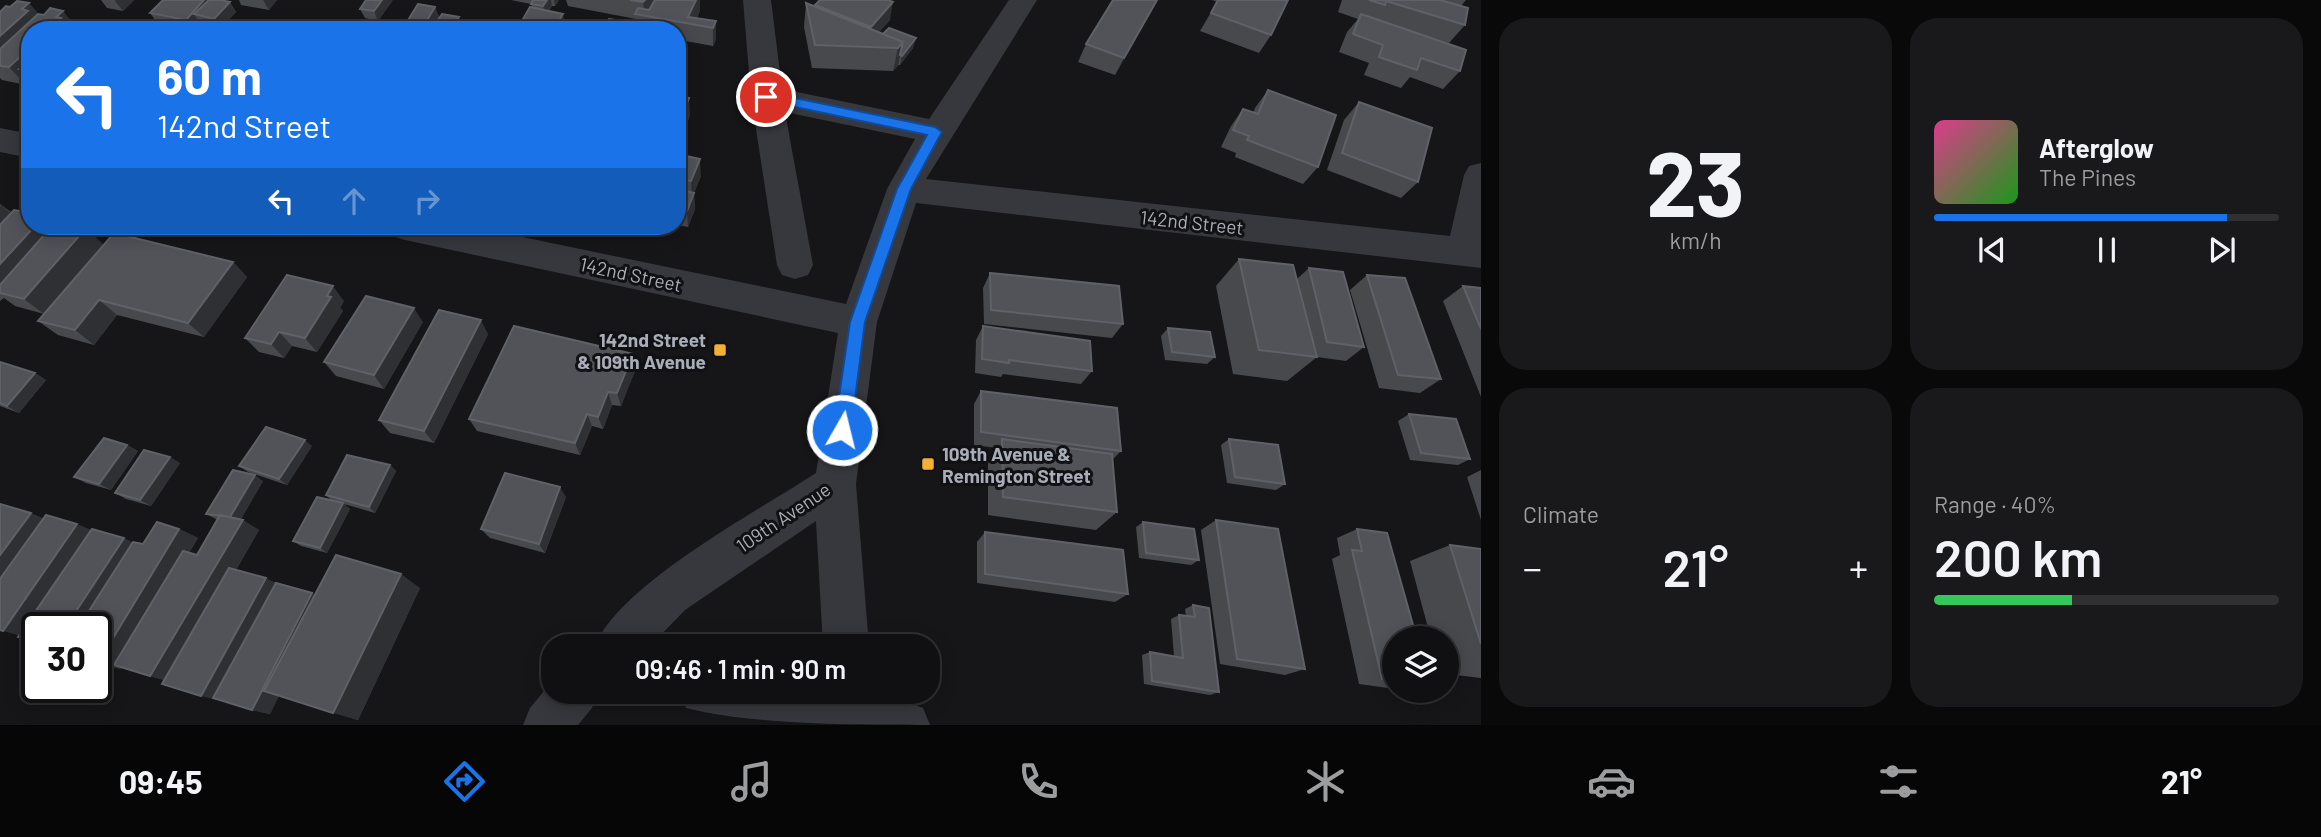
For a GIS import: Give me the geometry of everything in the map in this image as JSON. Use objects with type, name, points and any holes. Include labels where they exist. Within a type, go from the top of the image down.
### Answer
[{"type":"street","points":[[757,0],[766,97],[795,265]]},
{"type":"street","name":"109th Avenue","points":[[630,634],[670,594],[835,484],[858,322],[904,189],[935,132],[1023,0]]},
{"type":"street","points":[[766,97],[935,132]]},
{"type":"street","points":[[0,140],[21,144]]},
{"type":"street","points":[[1472,253],[1481,175]]},
{"type":"street","name":"142nd Street","points":[[904,189],[1472,253]]},
{"type":"street","name":"142nd Street","points":[[447,235],[858,322]]},
{"type":"street","points":[[835,484],[845,634]]},
{"type":"street","points":[[547,725],[564,704]]},
{"type":"street","points":[[801,704],[853,711],[906,725]]},
{"type":"building","points":[[163,0],[204,0],[186,20],[150,13]]},
{"type":"building","points":[[209,0],[230,2],[214,19],[194,14]]},
{"type":"building","points":[[366,0],[382,0],[374,11],[360,9]]},
{"type":"building","points":[[533,0],[547,0],[543,6],[531,4]]},
{"type":"building","points":[[655,0],[696,0],[688,17],[716,21],[713,28],[686,21],[635,14],[638,8],[649,10]]},
{"type":"building","points":[[820,0],[893,2],[871,27],[815,5]]},
{"type":"building","points":[[1113,0],[1157,0],[1124,58],[1086,44]]},
{"type":"building","points":[[1218,0],[1288,0],[1271,35],[1211,13]]},
{"type":"building","points":[[1369,0],[1440,0],[1468,8],[1465,25],[1386,1],[1385,5]]},
{"type":"building","points":[[17,1],[29,3],[22,9],[28,11],[0,36],[0,12]]},
{"type":"building","points":[[806,3],[903,42],[898,48],[815,45]]},
{"type":"building","points":[[418,4],[435,7],[427,21],[407,21]]},
{"type":"building","points":[[530,7],[563,14],[559,21],[523,19]]},
{"type":"building","points":[[50,8],[63,11],[56,17],[61,18],[58,21],[30,21],[38,14],[44,15]]},
{"type":"building","points":[[442,14],[459,17],[456,21],[437,21]]},
{"type":"building","points":[[1361,14],[1466,50],[1460,71],[1421,58],[1417,70],[1379,57],[1383,45],[1353,34]]},
{"type":"building","points":[[889,28],[916,38],[902,56],[903,42],[883,34]]},
{"type":"building","points":[[21,30],[21,56],[9,67],[0,66],[0,49]]},
{"type":"building","points":[[1268,90],[1336,115],[1318,167],[1247,140],[1249,136],[1233,130],[1243,109],[1258,114]]},
{"type":"building","points":[[1359,102],[1432,128],[1418,182],[1342,153]]},
{"type":"building","points":[[686,156],[700,159],[691,181],[686,180]]},
{"type":"building","points":[[686,191],[694,193],[686,211]]},
{"type":"building","points":[[14,210],[21,211],[21,235],[27,235],[0,264],[0,225]]},
{"type":"building","points":[[44,235],[80,235],[24,299],[0,293],[0,285]]},
{"type":"building","points":[[112,235],[122,235],[233,262],[188,323],[99,300],[75,330],[38,321]]},
{"type":"building","points":[[1239,259],[1293,265],[1317,357],[1259,350]]},
{"type":"building","points":[[1309,268],[1343,272],[1364,347],[1327,342]]},
{"type":"building","points":[[990,273],[1119,286],[1123,324],[991,310]]},
{"type":"building","points":[[287,275],[333,286],[327,296],[331,297],[305,338],[279,332],[271,344],[245,338]]},
{"type":"building","points":[[1367,275],[1405,278],[1441,379],[1398,375]]},
{"type":"building","points":[[1463,286],[1481,288],[1481,329]]},
{"type":"building","points":[[366,296],[414,308],[374,375],[324,362]]},
{"type":"building","points":[[439,310],[481,320],[424,431],[379,420]]},
{"type":"building","points":[[514,326],[633,354],[617,393],[608,392],[598,417],[587,414],[575,443],[469,419]]},
{"type":"building","points":[[983,326],[1090,341],[1092,371],[982,359]]},
{"type":"building","points":[[1168,328],[1210,332],[1215,357],[1172,352]]},
{"type":"building","points":[[0,362],[35,373],[7,406],[0,403]]},
{"type":"building","points":[[981,391],[1117,408],[1121,451],[981,432]]},
{"type":"building","points":[[1409,414],[1456,419],[1470,459],[1421,453]]},
{"type":"building","points":[[266,427],[305,440],[279,479],[239,466]]},
{"type":"building","points":[[104,438],[127,445],[99,484],[74,477]]},
{"type":"building","points":[[1002,439],[1112,454],[1117,512],[1003,497]]},
{"type":"building","points":[[1229,439],[1278,445],[1285,484],[1235,477]]},
{"type":"building","points":[[144,450],[170,457],[140,500],[115,493]]},
{"type":"building","points":[[347,455],[390,465],[369,507],[326,495]]},
{"type":"building","points":[[233,470],[255,475],[230,517],[206,514]]},
{"type":"building","points":[[505,473],[560,487],[539,544],[481,529]]},
{"type":"building","points":[[317,497],[343,503],[320,548],[293,541]]},
{"type":"building","points":[[0,504],[31,513],[0,555]]},
{"type":"building","points":[[46,515],[77,524],[3,631],[0,630],[0,579]]},
{"type":"building","points":[[220,515],[243,520],[150,676],[114,665],[183,551],[197,555]]},
{"type":"building","points":[[1216,520],[1278,529],[1305,669],[1237,659]]},
{"type":"building","points":[[157,522],[179,529],[112,640],[112,612],[88,612],[133,542],[143,544]]},
{"type":"building","points":[[1143,522],[1194,529],[1199,560],[1146,553]]},
{"type":"building","points":[[92,529],[124,538],[75,612],[35,612]]},
{"type":"building","points":[[1357,529],[1387,533],[1413,626],[1382,626],[1382,679],[1352,550],[1362,551]]},
{"type":"building","points":[[985,532],[1123,550],[1128,594],[985,574]]},
{"type":"building","points":[[1450,545],[1481,549],[1481,644]]},
{"type":"building","points":[[336,555],[401,574],[333,713],[264,691]]},
{"type":"building","points":[[229,568],[266,578],[201,696],[162,684]]},
{"type":"building","points":[[276,583],[312,593],[252,710],[213,698]]},
{"type":"building","points":[[1193,605],[1209,608],[1219,692],[1152,681],[1150,652],[1183,658],[1179,615],[1195,617]]},
{"type":"place","name":"142nd Street & 109th Avenue","points":[[720,350]]},
{"type":"place","name":"109th Avenue & Remington Street","points":[[928,464]]},
{"type":"route","points":[[766,97],[935,132],[904,189],[858,322],[842,430]]}]
